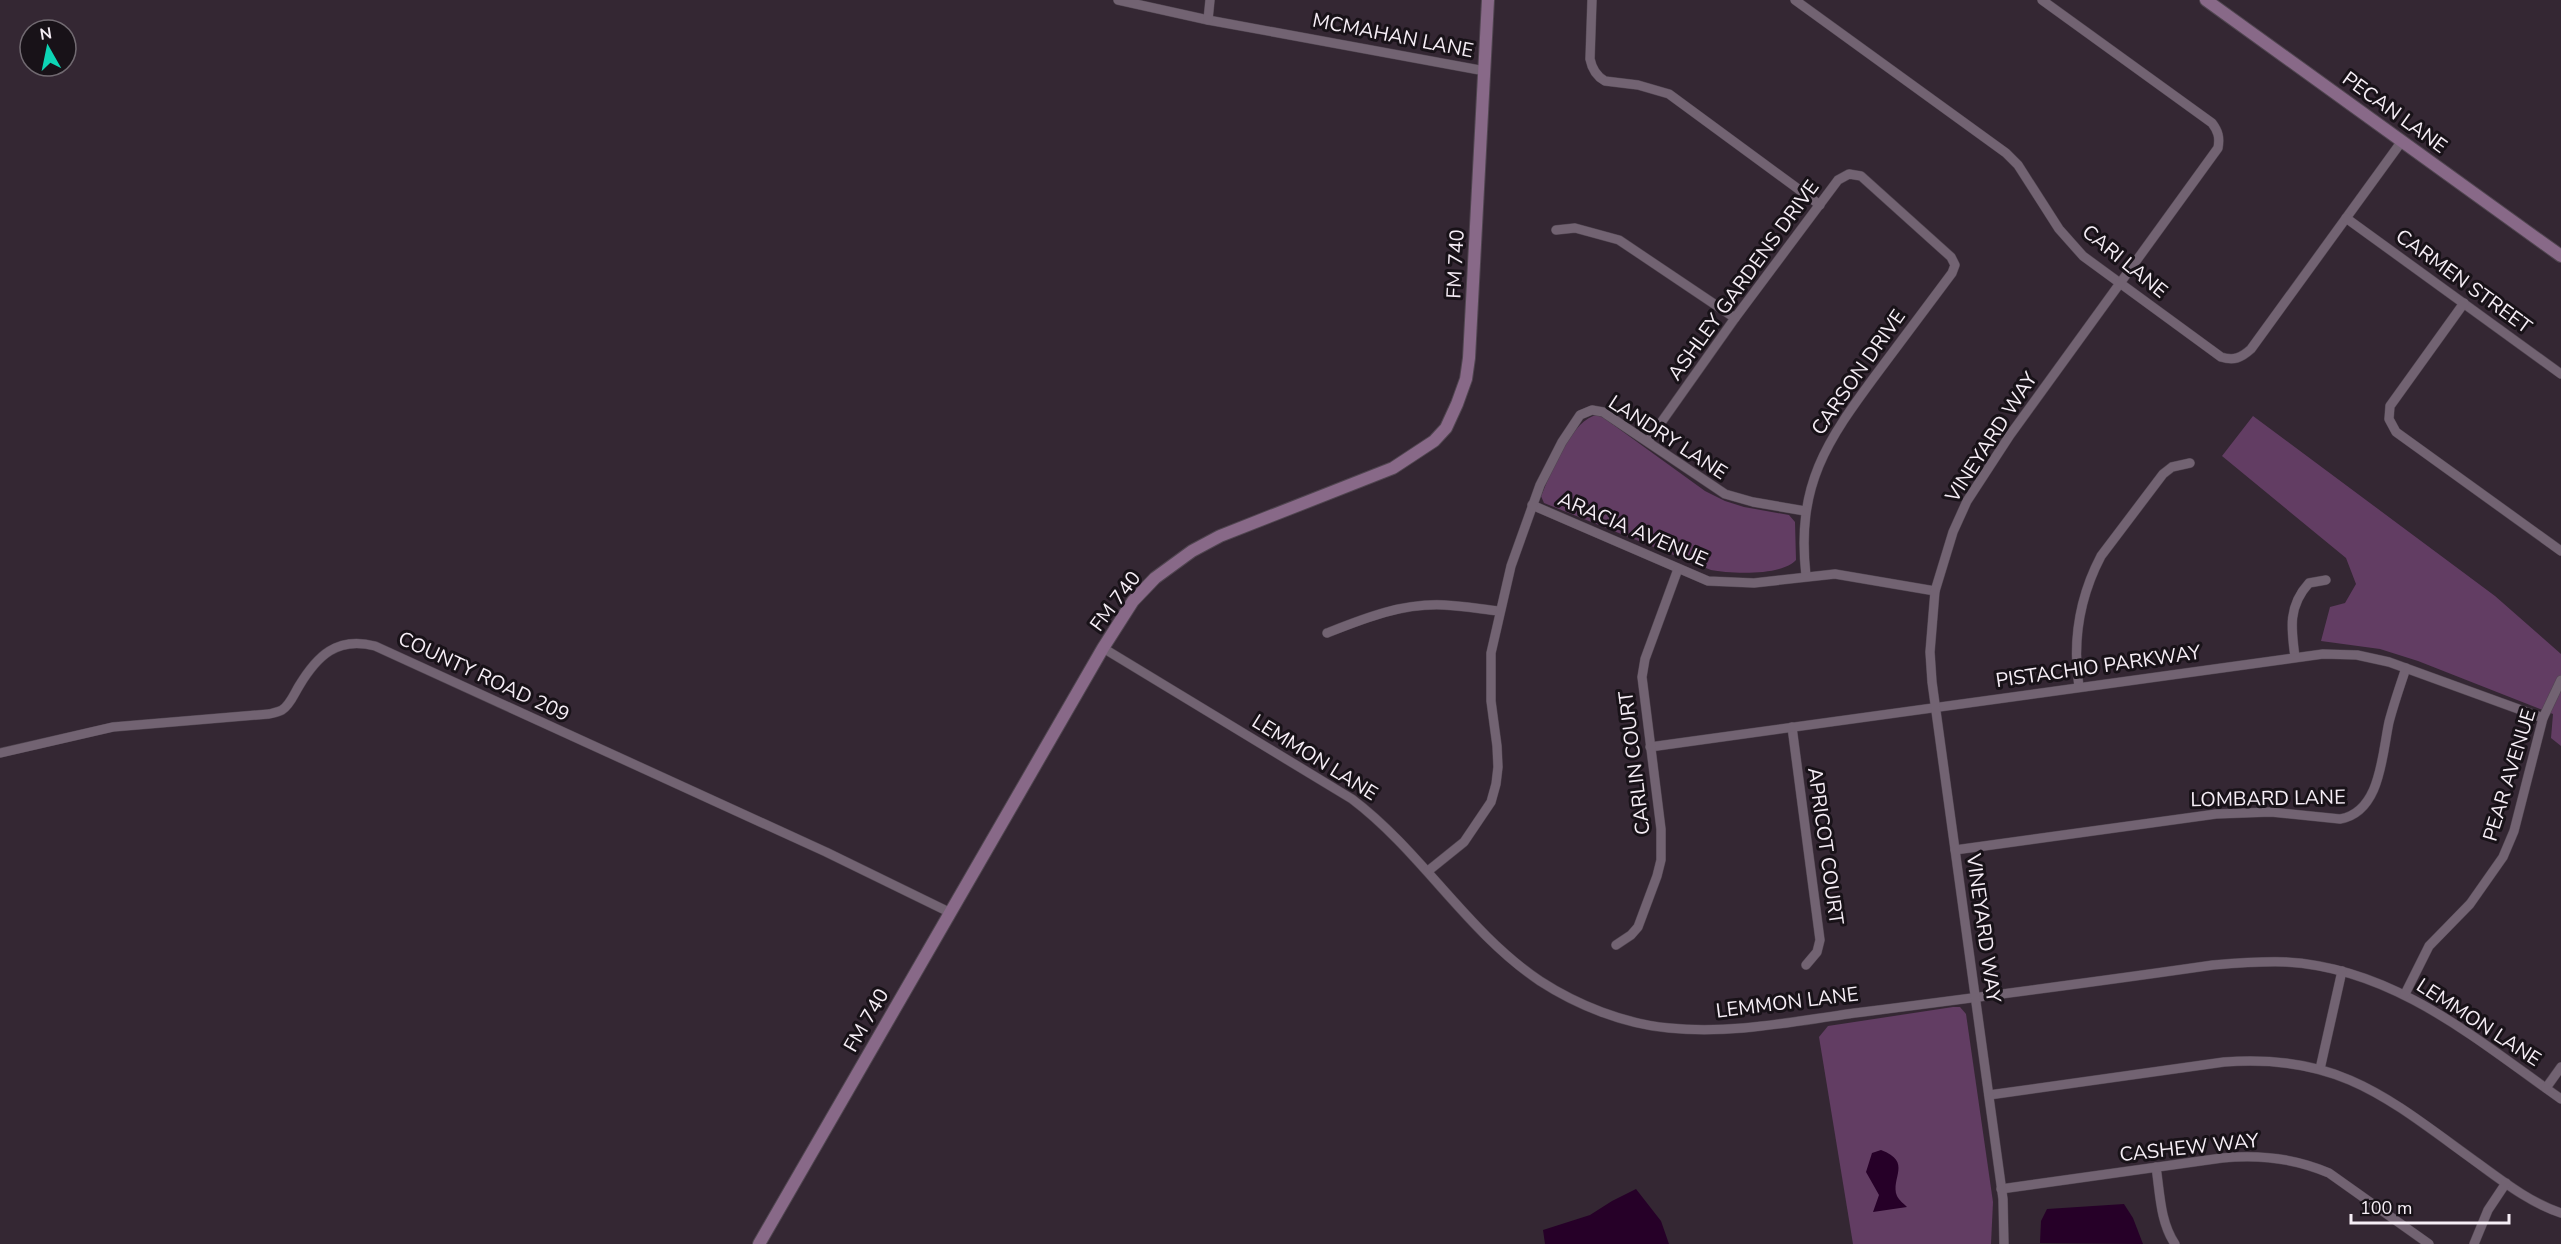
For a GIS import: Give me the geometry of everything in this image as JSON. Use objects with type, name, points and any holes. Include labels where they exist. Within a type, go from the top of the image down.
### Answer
[{"type":"main road","name":"FM 740","points":[[759,1244],[1103,648],[1141,593],[1155,578],[1192,551],[1220,536],[1393,468],[1434,441],[1446,428],[1466,379],[1469,358],[1488,0]]},
{"type":"main road","name":"PECAN LANE","points":[[2206,0],[2561,256]]},
{"type":"street","name":"MCMAHAN LANE","points":[[1118,0],[1208,20],[1485,71]]},
{"type":"street","points":[[1208,20],[1210,0]]},
{"type":"street","points":[[1592,0],[1590,59],[1592,68],[1599,78],[1605,81],[1654,88],[1668,94],[1820,205]]},
{"type":"street","name":"CARI LANE","points":[[1795,0],[2006,153],[2029,180],[2070,243],[2083,256],[2221,357],[2237,359],[2251,349],[2402,141]]},
{"type":"street","name":"VINEYARD WAY","points":[[2004,1244],[2001,1189],[1989,1095],[1935,707],[1930,652],[1935,591],[1953,532],[1984,472],[2218,148],[2219,135],[2212,123],[2042,0]]},
{"type":"street","name":"ASHLEY GARDENS DRIVE","points":[[1648,441],[1735,318],[1838,180],[1849,174],[1861,176],[1906,216]]},
{"type":"street","name":"CARSON DRIVE","points":[[1806,576],[1803,539],[1805,511],[1817,466],[1834,433],[1954,269],[1955,265],[1951,256],[1906,216]]},
{"type":"street","name":"CARMEN STREET","points":[[2346,218],[2561,374]]},
{"type":"street","points":[[1556,230],[1575,228],[1618,240],[1735,318]]},
{"type":"street","points":[[2464,303],[2390,406],[2389,419],[2396,432],[2561,551]]},
{"type":"street","name":"LANDRY LANE","points":[[1428,871],[1464,842],[1491,802],[1496,784],[1497,746],[1490,677],[1491,653],[1500,611],[1511,566],[1532,505],[1562,442],[1580,415],[1592,410],[1603,412],[1648,441],[1701,481],[1725,494],[1753,502],[1805,511]]},
{"type":"street","points":[[2079,687],[2076,663],[2078,626],[2094,570],[2101,556],[2163,474],[2172,467],[2190,463]]},
{"type":"street","name":"ARACIA AVENUE","points":[[1532,505],[1708,580],[1738,583],[1806,576],[1850,576],[1935,591]]},
{"type":"street","name":"CARLIN COURT","points":[[1616,945],[1638,927],[1658,876],[1661,860],[1661,829],[1643,695],[1644,668],[1678,569]]},
{"type":"street","points":[[2295,657],[2291,622],[2295,601],[2308,583],[2326,580]]},
{"type":"street","points":[[1327,633],[1384,612],[1415,606],[1444,605],[1500,611]]},
{"type":"street","name":"COUNTY ROAD 209","points":[[0,753],[113,727],[269,714],[281,711],[288,705],[316,661],[346,643],[359,642],[375,646],[815,847],[951,913]]},
{"type":"street","name":"LEMMON LANE","points":[[1103,648],[1352,799],[1378,818],[1495,944],[1538,979],[1575,1000],[1626,1019],[1684,1029],[1743,1028],[2251,961],[2288,962],[2342,971],[2378,982],[2405,994],[2438,1011],[2561,1099]]},
{"type":"street","name":"PISTACHIO PARKWAY","points":[[1650,747],[2323,654],[2356,655],[2406,668],[2543,718]]},
{"type":"street","name":"LOMBARD LANE","points":[[1955,850],[2216,814],[2271,812],[2340,819],[2350,817],[2360,810],[2374,788],[2395,700],[2406,668]]},
{"type":"street","name":"PEAR AVENUE","points":[[2405,994],[2429,946],[2470,904],[2503,857],[2514,831],[2543,718],[2561,680]]},
{"type":"street","name":"APRICOT COURT","points":[[1792,727],[1820,940],[1817,952],[1806,965]]},
{"type":"street","points":[[2320,1069],[2342,971]]},
{"type":"street","points":[[1989,1095],[2234,1062],[2280,1062],[2320,1069],[2359,1083],[2391,1100],[2533,1201],[2561,1213]]},
{"type":"street","points":[[2546,1088],[2561,1067]]},
{"type":"street","name":"CASHEW WAY","points":[[2001,1189],[2241,1156],[2277,1157],[2300,1162],[2329,1173],[2429,1244]]},
{"type":"street","points":[[2156,1167],[2163,1214],[2167,1230],[2175,1244]]},
{"type":"street","points":[[2475,1244],[2488,1210],[2506,1183]]},
{"type":"shaded area","points":[[1597,415],[1705,491],[1744,507],[1789,515],[1795,522],[1796,560],[1780,569],[1768,571],[1743,573],[1711,570],[1544,503],[1541,496],[1565,446],[1580,425],[1588,418]]},
{"type":"shaded area","points":[[2253,416],[2495,596],[2561,654],[2561,746],[2551,738],[2553,714],[2418,661],[2380,649],[2321,641],[2330,607],[2345,603],[2356,584],[2346,558],[2222,456]]},
{"type":"shaded area","points":[[1960,1007],[1966,1014],[1993,1202],[1991,1244],[1853,1244],[1819,1037],[1828,1026]]},
{"type":"shaded area","points":[[1881,1150],[1896,1160],[1898,1165],[1897,1196],[1907,1207],[1873,1212],[1879,1195],[1866,1172],[1872,1153]]},
{"type":"shaded area","points":[[1636,1189],[1661,1221],[1669,1244],[1545,1244],[1543,1230],[1590,1215]]},
{"type":"shaded area","points":[[2124,1204],[2133,1218],[2143,1244],[2040,1243],[2041,1221],[2047,1209]]}]
